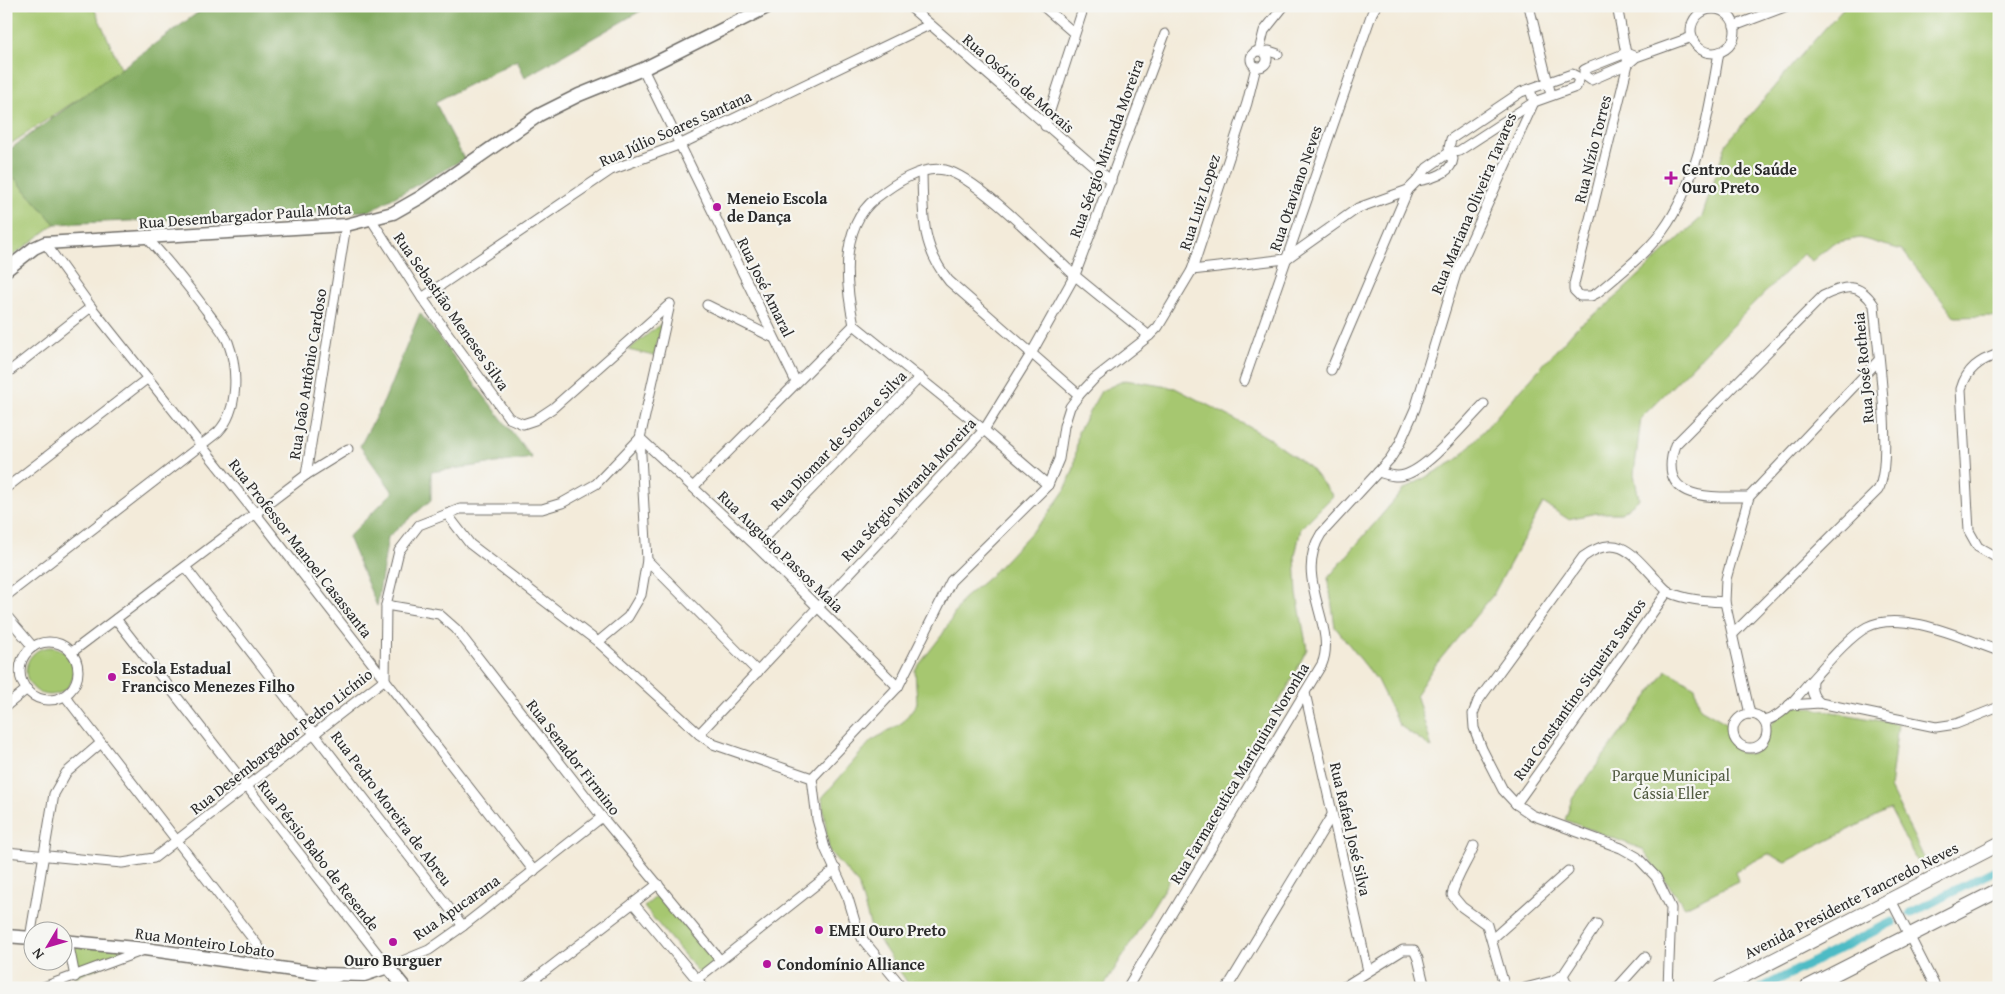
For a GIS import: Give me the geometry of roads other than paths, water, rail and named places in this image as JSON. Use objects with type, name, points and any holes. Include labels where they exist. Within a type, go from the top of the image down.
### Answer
[{"type":"main road","name":"Avenida Presidente Tancredo Neves","points":[[1720,988],[1890,898],[1999,844]]},
{"type":"main road","points":[[1806,988],[1906,930],[1999,890]]},
{"type":"street","name":"Rua Desembargador Paula Mota","points":[[6,270],[34,248],[45,244],[346,225],[393,213],[421,197],[539,115],[579,95],[644,69],[769,6]]},
{"type":"street","name":"Rua Osório de Morais","points":[[909,6],[1045,126],[1111,181]]},
{"type":"street","points":[[1043,6],[1074,33]]},
{"type":"street","points":[[1045,126],[1084,6]]},
{"type":"street","points":[[1278,54],[1262,51],[1264,31],[1284,6]]},
{"type":"street","name":"Rua Otaviano Neves","points":[[1244,381],[1376,6]]},
{"type":"street","points":[[1529,6],[1546,83],[1551,96]]},
{"type":"street","name":"Rua Nízio Torres","points":[[1617,6],[1628,64],[1574,284],[1574,290],[1580,296],[1591,296],[1597,293],[1644,252],[1668,224],[1697,157],[1714,85],[1719,52]]},
{"type":"street","points":[[1734,26],[1787,6]]},
{"type":"street","points":[[1710,8],[1725,13],[1734,26],[1732,42],[1719,52],[1712,53],[1700,48],[1692,37],[1691,30],[1697,16],[1710,8]]},
{"type":"street","name":"Rua Júlio Soares Santana","points":[[422,298],[611,170],[681,144],[929,25]]},
{"type":"street","name":"Rua Sérgio Miranda Moreira","points":[[699,734],[984,430],[1031,354],[1075,275],[1165,34]]},
{"type":"street","points":[[1636,57],[1626,53],[1584,70],[1584,75],[1591,80],[1628,64],[1636,57],[1692,37]]},
{"type":"street","name":"Rua Luiz Lopez","points":[[1048,485],[1059,459],[1064,426],[1070,407],[1094,379],[1158,327],[1192,270],[1247,103],[1256,67],[1266,64],[1268,59],[1262,51]]},
{"type":"street","name":"Rua José Amaral","points":[[644,69],[772,337],[796,382]]},
{"type":"street","points":[[1572,74],[1579,80],[1576,87],[1534,102],[1459,151],[1454,152],[1449,148],[1451,139],[1521,92],[1546,83],[1572,74]]},
{"type":"street","name":"Rua Mariana Oliveira Tavares","points":[[1321,534],[1378,472],[1399,445],[1415,409],[1456,274],[1534,102],[1530,90]]},
{"type":"street","points":[[812,778],[898,687],[952,581],[1048,485],[920,377],[854,325],[847,278],[848,253],[857,222],[872,201],[885,191],[922,172],[944,170],[965,178],[1075,275],[1149,336]]},
{"type":"street","points":[[922,172],[926,241],[934,260],[949,281],[1079,395]]},
{"type":"street","points":[[1332,370],[1408,190],[1417,181]]},
{"type":"street","points":[[1192,270],[1286,258],[1358,208],[1408,190]]},
{"type":"street","name":"Rua Sebastião Meneses Silva","points":[[371,219],[422,298],[509,418],[523,424],[535,420],[553,408],[670,304],[640,438]]},
{"type":"street","name":"Rua João Antônio Cardoso","points":[[72,652],[186,568],[306,475],[346,225]]},
{"type":"street","points":[[6,596],[200,444],[218,432],[227,422],[234,394],[235,370],[227,340],[173,266],[148,239]]},
{"type":"street","name":"Rua Professor Manoel Casassanta","points":[[45,244],[91,308],[256,514],[534,870]]},
{"type":"street","name":"Rua José Rotheia","points":[[1734,633],[1878,490],[1882,483],[1885,440],[1874,305],[1868,296],[1860,290],[1849,287],[1837,289],[1823,296],[1675,445],[1670,461],[1671,473],[1681,488],[1689,493],[1705,496],[1749,497]]},
{"type":"street","points":[[707,305],[772,337]]},
{"type":"street","points":[[6,374],[91,308]]},
{"type":"street","points":[[693,487],[854,325]]},
{"type":"street","points":[[1999,354],[1976,364],[1964,379],[1961,389],[1969,531],[1972,540],[1978,547],[1999,559]]},
{"type":"street","points":[[1750,714],[1734,633],[1725,602],[1726,579],[1749,497],[1878,361]]},
{"type":"street","name":"Rua Diomar de Souza e Silva","points":[[756,546],[920,377]]},
{"type":"street","points":[[6,488],[148,378]]},
{"type":"street","points":[[1378,472],[1403,476],[1417,470],[1428,462],[1484,404]]},
{"type":"street","points":[[598,642],[628,617],[641,595],[647,560],[640,438]]},
{"type":"street","name":"Rua Augusto Passos Maia","points":[[640,438],[756,546],[898,687]]},
{"type":"street","name":"Rua Desembargador Pedro Licínio","points":[[6,852],[122,863],[154,858],[386,679],[386,605],[398,551],[419,525],[460,509],[542,508],[562,503],[596,484],[640,438]]},
{"type":"street","points":[[306,475],[348,449]]},
{"type":"street","points":[[447,514],[470,544],[598,642],[699,734],[713,744],[812,778]]},
{"type":"street","name":"Rua Farmaceutica Mariquina Noronha","points":[[1127,988],[1305,693],[1325,656],[1311,576],[1312,552],[1321,534]]},
{"type":"street","name":"Rua Constantino Siqueira Santos","points":[[1668,988],[1671,908],[1656,877],[1637,857],[1622,848],[1532,815],[1516,804],[1504,790],[1482,749],[1474,728],[1473,714],[1478,701],[1583,557],[1591,551],[1610,546],[1620,546],[1631,552],[1668,591],[1689,598],[1725,602]]},
{"type":"street","points":[[647,560],[758,672]]},
{"type":"street","name":"Rua Pedro Moreira de Abreu","points":[[186,568],[316,732],[463,926]]},
{"type":"street","name":"Rua Constantino Siqueira Santos","points":[[1516,804],[1668,591]]},
{"type":"street","name":"Rua Senador Firmino","points":[[386,605],[439,614],[456,629],[602,817],[720,960]]},
{"type":"street","points":[[6,615],[33,647]]},
{"type":"street","name":"Rua Pérsio Babo de Resende","points":[[116,619],[388,967]]},
{"type":"street","points":[[1764,721],[1766,734],[1764,740],[1758,745],[1745,747],[1739,743],[1733,731],[1738,719],[1750,714],[1764,721],[1775,717],[1789,705],[1858,633],[1867,627],[1886,621],[1914,623],[1999,651]]},
{"type":"street","points":[[49,642],[66,646],[72,652],[79,671],[72,689],[65,696],[57,699],[41,699],[27,689],[20,672],[22,662],[33,647],[49,642]]},
{"type":"street","points":[[1812,680],[1811,691],[1820,703]]},
{"type":"street","points":[[6,706],[27,689]]},
{"type":"street","name":"Rua Rafael José Silva","points":[[1305,693],[1368,971]]},
{"type":"street","points":[[65,696],[259,947]]},
{"type":"street","points":[[1789,705],[1820,703],[1936,727],[1956,724],[1999,706]]},
{"type":"street","points":[[34,922],[54,794],[66,773],[101,743]]},
{"type":"street","points":[[812,778],[817,819],[826,848],[863,940],[903,988]]},
{"type":"street","points":[[1227,988],[1332,815]]},
{"type":"street","name":"Rua Apucarana","points":[[311,988],[342,975],[364,975],[429,950],[463,926],[602,817]]},
{"type":"street","points":[[1474,846],[1455,882],[1452,894],[1462,907],[1487,924],[1504,988]]},
{"type":"street","points":[[697,979],[836,869]]},
{"type":"street","points":[[1492,939],[1568,870]]},
{"type":"street","points":[[523,988],[658,884]]},
{"type":"street","points":[[1890,898],[1936,988]]},
{"type":"street","points":[[633,903],[704,988]]},
{"type":"street","points":[[1525,988],[1552,981],[1563,975],[1597,924]]},
{"type":"street","points":[[6,936],[22,937]]},
{"type":"street","name":"Rua Monteiro Lobato","points":[[72,942],[145,949],[296,971],[342,975]]},
{"type":"street","points":[[41,988],[75,977],[145,949]]},
{"type":"street","points":[[1342,988],[1404,950],[1414,950],[1425,988]]},
{"type":"street","points":[[1617,988],[1645,957]]},
{"type":"street","points":[[72,966],[75,977]]},
{"type":"street","points":[[388,967],[405,988]]},
{"type":"street","points":[[1563,975],[1568,988]]},
{"type":"waterway","points":[[1911,913],[1999,868]]},
{"type":"waterway","points":[[1762,988],[1892,922]]},
{"type":"place","name":"Centro de Saúde Ouro Preto","points":[[1671,178]]},
{"type":"place","name":"Meneio Escola de Dança","points":[[717,207]]},
{"type":"place","name":"Escola Estadual Francisco Menezes Filho","points":[[112,677]]},
{"type":"place","name":"EMEI Ouro Preto","points":[[819,930]]},
{"type":"place","name":"Ouro Burguer","points":[[393,942]]},
{"type":"place","name":"Condomínio Alliance","points":[[767,964]]},
{"type":"park label","name":"Parque Municipal Cássia Eller","points":[[1671,784]]}]
